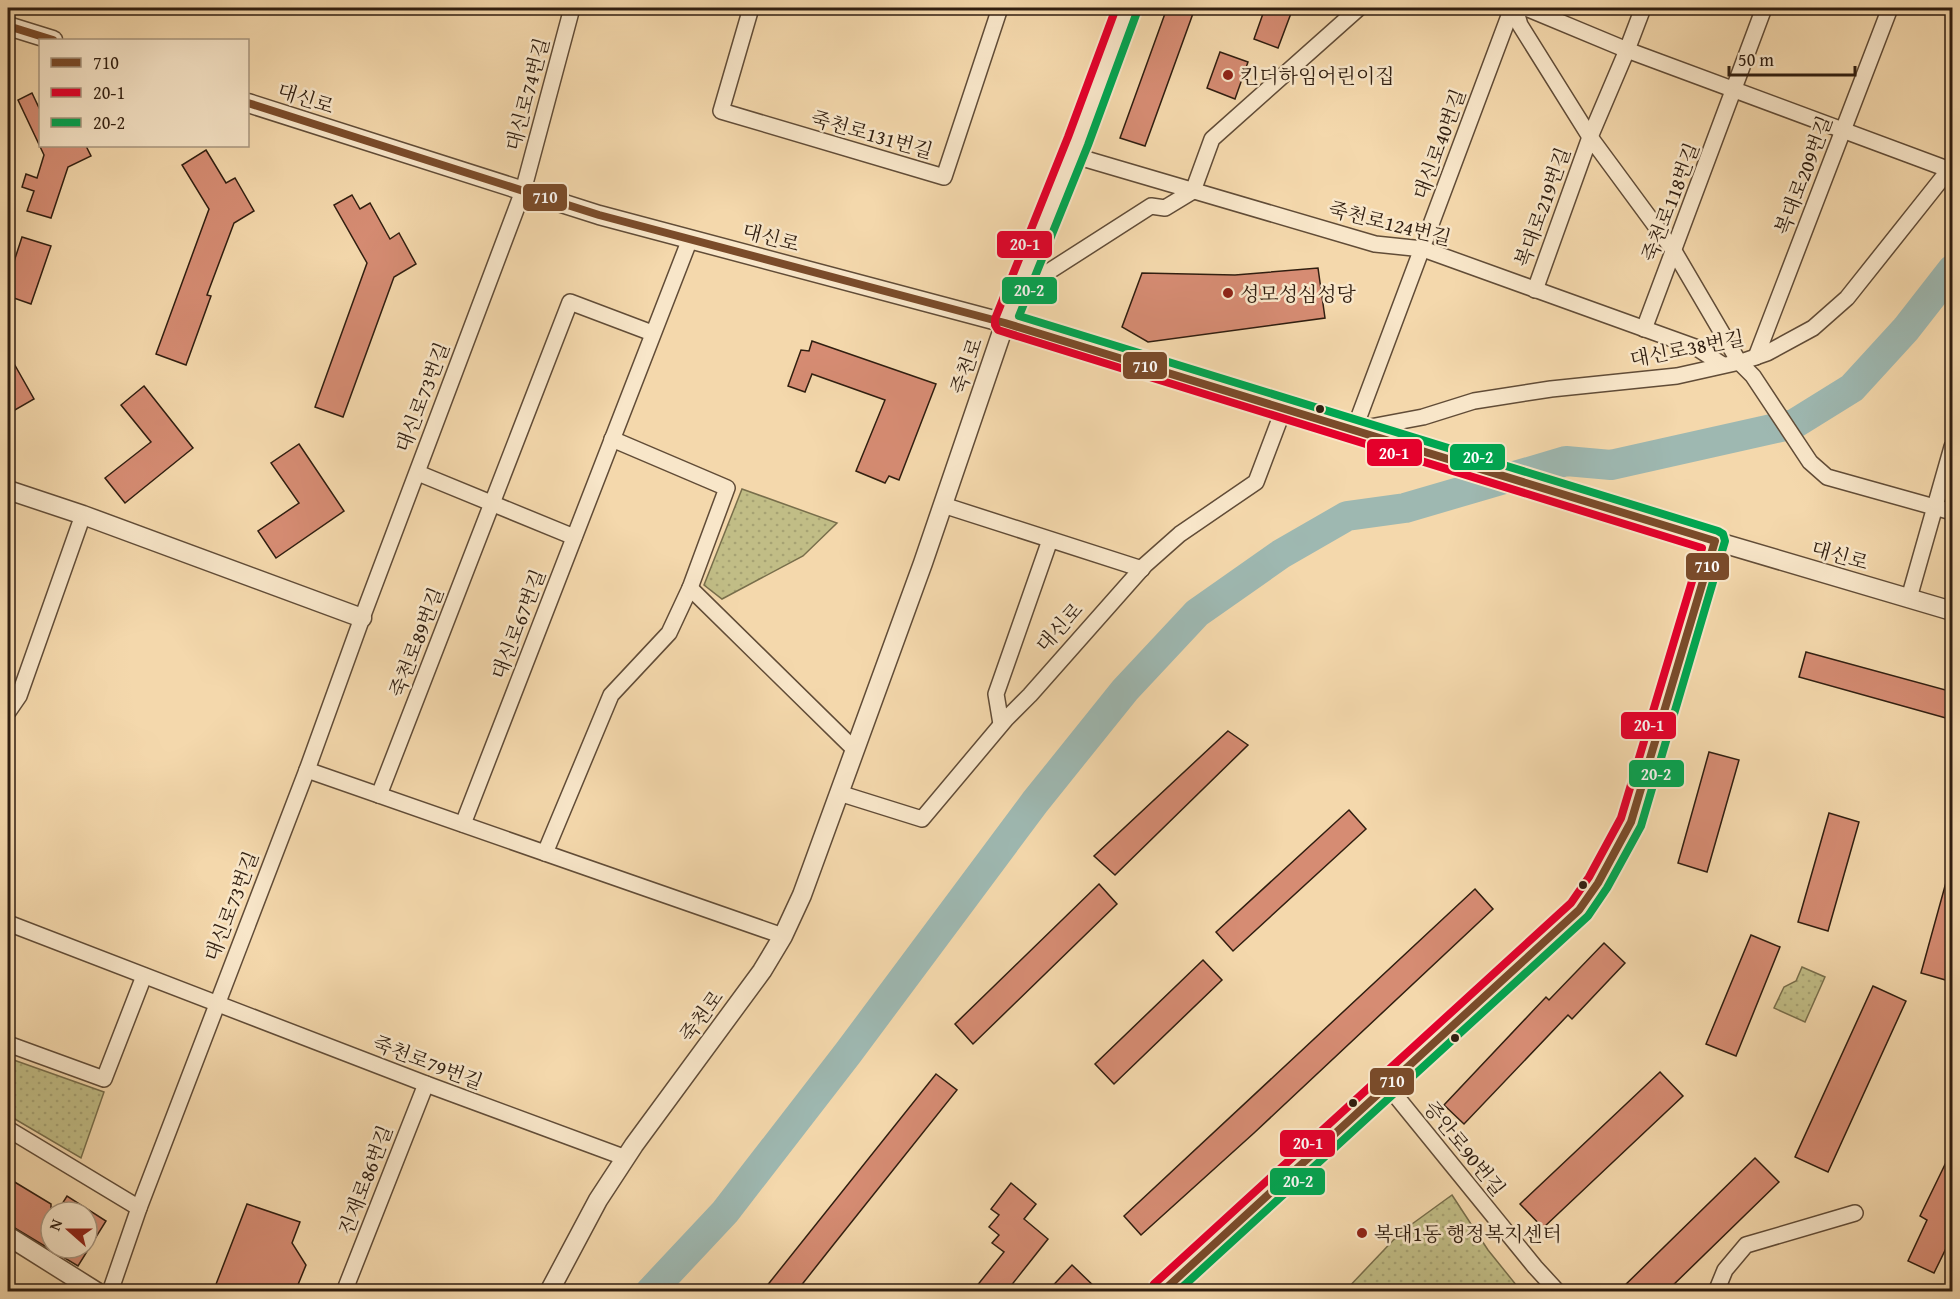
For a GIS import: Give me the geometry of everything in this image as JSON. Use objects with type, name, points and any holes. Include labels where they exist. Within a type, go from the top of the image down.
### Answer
[{"type":"street","name":"대신로74번길","points":[[523,191],[572,8]]},
{"type":"street","name":"죽천로131번길","points":[[751,8],[721,111],[944,177],[1000,8]]},
{"type":"street","name":"죽천로","points":[[549,1292],[598,1200],[762,972],[783,936],[802,895],[943,505],[1005,322],[1072,155],[1127,8]]},
{"type":"street","points":[[1017,292],[1151,206],[1165,208],[1193,191],[1212,139],[1359,8]]},
{"type":"street","points":[[1514,8],[1520,25],[1590,137]]},
{"type":"street","name":"대신로40번길","points":[[1358,431],[1423,249],[1514,8]]},
{"type":"street","points":[[1526,8],[1628,50],[1951,168]]},
{"type":"street","name":"복대로219번길","points":[[1535,290],[1590,137],[1628,50],[1643,8]]},
{"type":"street","name":"죽천로118번길","points":[[1644,329],[1764,8]]},
{"type":"street","name":"복대로209번길","points":[[1756,357],[1890,8]]},
{"type":"street","points":[[8,26],[50,39]]},
{"type":"street","name":"대신로","points":[[249,103],[599,215],[1005,322],[1715,541],[1953,611]]},
{"type":"street","name":"복대로219번길","points":[[1590,137],[1674,251],[1739,362],[1753,376],[1810,462],[1827,477],[1935,507]]},
{"type":"street","name":"죽천로124번길","points":[[1072,155],[1375,244],[1423,249],[1695,347],[1723,365]]},
{"type":"street","name":"대신로38번길","points":[[1358,431],[1423,417],[1474,401],[1551,388],[1677,376],[1756,357],[1813,328],[1847,298],[1951,168]]},
{"type":"street","name":"대신로73번길","points":[[110,1292],[139,1208],[307,770],[523,191]]},
{"type":"street","name":"대신로67번길","points":[[463,824],[690,239]]},
{"type":"street","points":[[491,504],[570,302],[652,333]]},
{"type":"street","name":"대신로","points":[[839,793],[922,819],[1001,724],[1142,569],[1180,534],[1256,482],[1284,408]]},
{"type":"street","points":[[545,853],[611,695],[669,633],[690,588],[727,488],[612,439]]},
{"type":"street","points":[[1909,598],[1953,447]]},
{"type":"street","points":[[418,473],[574,537]]},
{"type":"street","points":[[8,490],[83,515],[362,618]]},
{"type":"street","name":"죽천로89번길","points":[[380,795],[491,504]]},
{"type":"street","points":[[943,505],[1142,569]]},
{"type":"street","points":[[1935,507],[1953,512]]},
{"type":"street","points":[[8,712],[19,696],[83,515]]},
{"type":"street","points":[[1001,724],[996,694],[1050,540]]},
{"type":"street","points":[[1161,1292],[1579,910],[1598,883],[1630,822],[1715,541]]},
{"type":"street","points":[[690,588],[855,750]]},
{"type":"street","points":[[307,770],[783,936]]},
{"type":"street","name":"죽천로79번길","points":[[8,923],[426,1084],[626,1158]]},
{"type":"street","points":[[8,1044],[104,1079],[144,976]]},
{"type":"street","name":"진재로86번길","points":[[344,1292],[426,1084]]},
{"type":"street","name":"증안로90번길","points":[[1387,1085],[1535,1267],[1558,1292]]},
{"type":"street","points":[[8,1129],[139,1208]]},
{"type":"street","points":[[1716,1292],[1725,1270],[1746,1245],[1855,1213]]},
{"type":"street","points":[[8,1236],[97,1292]]},
{"type":"shaded area","points":[[742,489],[837,523],[803,556],[722,599],[704,585]]},
{"type":"shaded area","points":[[1802,967],[1825,977],[1805,1022],[1774,1008],[1784,987],[1796,981]]},
{"type":"shaded area","points":[[8,1058],[104,1092],[81,1158],[8,1115]]},
{"type":"shaded area","points":[[1452,1195],[1488,1250],[1521,1291],[1345,1291],[1401,1232]]},
{"type":"building","points":[[1167,8],[1195,8],[1145,146],[1120,138]]},
{"type":"building","points":[[1265,8],[1293,8],[1278,48],[1254,39]]},
{"type":"building","name":"킨더하임어린이집","points":[[1220,52],[1248,62],[1235,99],[1207,88]]},
{"type":"building","points":[[32,93],[39,108],[39,144],[18,100]]},
{"type":"building","points":[[40,147],[86,147],[91,156],[68,167],[51,218],[27,211],[34,191],[22,187],[26,174],[37,178],[44,155]]},
{"type":"building","points":[[206,150],[226,183],[235,178],[254,211],[234,223],[207,295],[211,296],[186,365],[156,354],[209,209],[182,165]]},
{"type":"building","points":[[352,195],[360,209],[370,203],[390,239],[399,233],[416,264],[394,277],[343,417],[315,407],[367,263],[334,205]]},
{"type":"building","points":[[22,237],[51,246],[31,304],[8,296],[8,280]]},
{"type":"building","name":"성모성심성당","points":[[1318,268],[1325,318],[1148,342],[1122,327],[1142,273],[1235,275]]},
{"type":"building","points":[[812,341],[936,384],[899,480],[889,476],[885,483],[856,471],[885,400],[812,374],[805,392],[788,386],[801,350],[809,351]]},
{"type":"building","points":[[8,353],[34,399],[8,414]]},
{"type":"building","points":[[144,386],[193,448],[125,503],[105,478],[151,442],[121,405]]},
{"type":"building","points":[[299,444],[344,511],[276,558],[258,531],[299,503],[271,463]]},
{"type":"building","points":[[1806,652],[1953,692],[1953,720],[1799,677]]},
{"type":"building","points":[[1228,731],[1248,745],[1115,875],[1094,856]]},
{"type":"building","points":[[1709,752],[1739,760],[1707,872],[1678,863]]},
{"type":"building","points":[[1349,810],[1366,829],[1233,951],[1216,932]]},
{"type":"building","points":[[1829,813],[1859,822],[1828,931],[1798,922]]},
{"type":"building","points":[[1948,875],[1953,876],[1953,970],[1949,981],[1921,973]]},
{"type":"building","points":[[1099,884],[1117,904],[973,1044],[955,1024]]},
{"type":"building","points":[[1475,889],[1493,909],[1254,1133],[1141,1235],[1124,1216]]},
{"type":"building","points":[[1751,935],[1780,947],[1736,1056],[1706,1044]]},
{"type":"building","points":[[1604,943],[1625,963],[1572,1019],[1568,1015],[1464,1124],[1444,1105],[1546,997],[1549,1000]]},
{"type":"building","points":[[1203,960],[1222,980],[1114,1084],[1095,1064]]},
{"type":"building","points":[[1873,986],[1906,1001],[1828,1172],[1795,1157]]},
{"type":"building","points":[[1660,1072],[1683,1096],[1543,1228],[1520,1204]]},
{"type":"building","points":[[936,1074],[957,1090],[796,1292],[762,1292]]},
{"type":"building","points":[[1953,1148],[1953,1234],[1934,1273],[1908,1261],[1927,1220],[1920,1216]]},
{"type":"building","points":[[1755,1158],[1779,1182],[1666,1292],[1618,1292]]},
{"type":"building","points":[[8,1178],[44,1200],[39,1200],[39,1243],[8,1224]]},
{"type":"building","points":[[1011,1183],[1036,1204],[1024,1219],[1048,1239],[1006,1292],[972,1292],[1004,1252],[992,1243],[999,1235],[989,1227],[999,1215],[991,1209]]},
{"type":"building","points":[[247,1204],[300,1222],[292,1243],[306,1265],[295,1292],[213,1292]]},
{"type":"building","points":[[99,1217],[106,1221],[99,1232]]},
{"type":"building","points":[[68,1260],[82,1260],[78,1266]]},
{"type":"building","points":[[1072,1265],[1100,1292],[1047,1292]]},
{"type":"waterway","points":[[650,1292],[725,1212],[848,1053],[1035,802],[1125,690],[1197,613],[1281,554],[1347,516],[1405,508],[1566,461],[1611,465],[1794,424],[1852,388],[1906,329],[1952,270]]},
{"type":"transit line","name":"20-1","points":[[1116,8],[1068,137],[995,319],[998,330],[1702,548],[1621,818],[1589,877],[1571,903],[1154,1284]]},
{"type":"transit line","name":"20-2","points":[[1137,12],[1088,145],[1019,316],[1718,531],[1723,534],[1725,541],[1641,826],[1607,888],[1588,916],[1177,1292]]},
{"type":"transit line","name":"710","points":[[8,26],[50,39]]},
{"type":"transit line","name":"710","points":[[249,103],[599,215],[1005,323],[1715,541],[1631,822],[1598,883],[1579,910],[1162,1292]]},
{"type":"place","name":"킨더하임어린이집","points":[[1228,75]]},
{"type":"place","name":"성모성심성당","points":[[1228,293]]},
{"type":"place","name":"복대1동 행정복지센터","points":[[1362,1233]]}]
